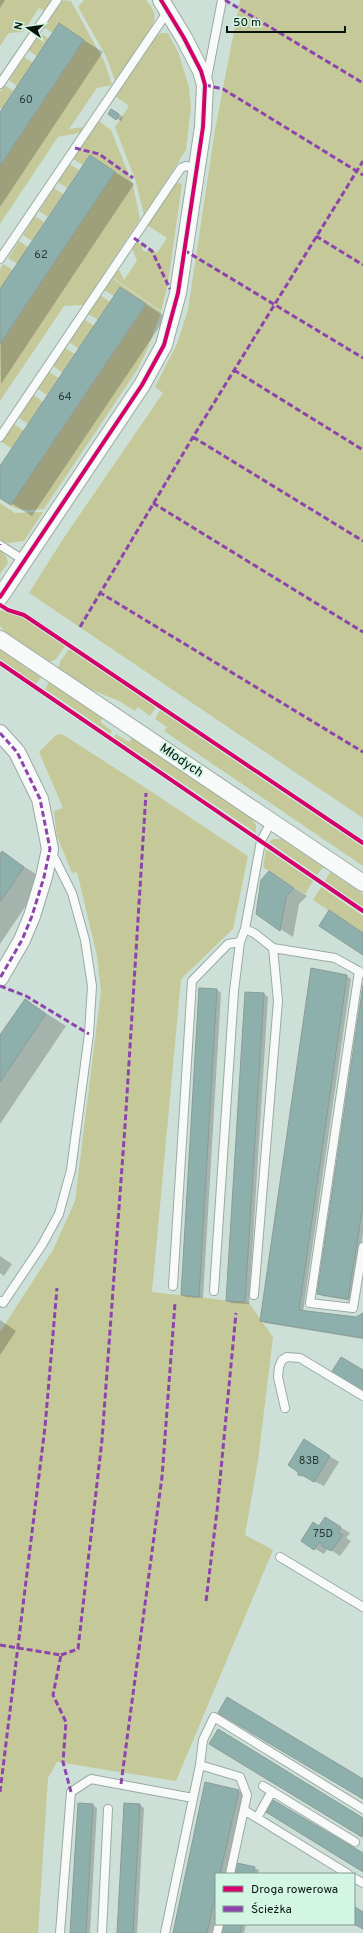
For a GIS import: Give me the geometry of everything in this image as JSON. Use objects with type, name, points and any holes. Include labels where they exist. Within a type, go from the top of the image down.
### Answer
[{"type":"street","points":[[0,597],[142,385],[164,344],[178,293],[203,127],[205,85],[201,71],[184,38],[164,5]]},
{"type":"street","name":"Młodych","points":[[0,639],[363,883]]},
{"type":"street","points":[[0,733],[17,752],[40,799],[50,849],[44,877],[32,916],[22,940],[0,978]]},
{"type":"lane","points":[[0,84],[57,0]]},
{"type":"lane","points":[[205,85],[222,0]]},
{"type":"lane","points":[[0,260],[164,5]]},
{"type":"lane","points":[[0,437],[181,168],[186,166],[197,168]]},
{"type":"lane","points":[[0,544],[25,560]]},
{"type":"lane","points":[[214,1291],[234,991],[240,942],[245,929],[261,841],[271,822]]},
{"type":"lane","points":[[0,1302],[3,1303],[42,1245],[59,1214],[71,1170],[89,1034],[92,986],[85,940],[72,893],[50,849]]},
{"type":"lane","points":[[245,929],[254,933],[273,948],[335,958],[361,972],[310,1303],[353,1308],[363,1247]]},
{"type":"lane","points":[[173,1286],[192,981],[228,944],[240,942]]},
{"type":"lane","points":[[254,1295],[278,1001],[273,948]]},
{"type":"lane","points":[[285,1408],[278,1377],[279,1367],[282,1360],[287,1357],[300,1358],[363,1396]]},
{"type":"lane","points":[[280,1557],[363,1607]]},
{"type":"lane","points":[[165,1933],[200,1765],[203,1740],[214,1718],[363,1809]]},
{"type":"lane","points":[[200,1765],[240,1776],[247,1795],[230,1873]]},
{"type":"lane","points":[[60,1933],[71,1792],[91,1779],[193,1798]]},
{"type":"lane","points":[[263,1786],[355,1842]]},
{"type":"lane","points":[[257,1818],[272,1791]]},
{"type":"lane","points":[[102,1933],[108,1809]]},
{"type":"lane","points":[[244,1810],[346,1873]]},
{"type":"green space","points":[[0,0],[51,0],[44,11],[39,8],[23,32],[9,33],[0,46]]},
{"type":"green space","points":[[61,0],[71,1],[105,63],[112,85],[97,88],[69,129],[84,127],[79,133],[58,137],[0,224],[0,166],[53,33],[43,27]]},
{"type":"green space","points":[[84,0],[146,0],[154,12],[152,26],[115,81],[106,56],[78,7]]},
{"type":"green space","points":[[240,0],[363,0],[363,818],[29,593],[63,539],[163,393],[155,387],[177,344],[188,310],[215,130]]},
{"type":"green space","points":[[40,33],[49,39],[37,56],[28,50]]},
{"type":"green space","points":[[162,33],[168,33],[178,52],[189,87],[191,107],[186,150],[144,215],[136,182],[115,127],[129,106],[115,96],[156,36]]},
{"type":"green space","points":[[24,57],[33,63],[17,86],[9,80]]},
{"type":"green space","points":[[4,85],[14,91],[2,109],[0,108],[0,92]]},
{"type":"green space","points":[[99,121],[111,130],[133,185],[140,219],[83,305],[64,306],[0,401],[0,344],[115,172],[90,155],[83,165],[73,159]]},
{"type":"green space","points":[[70,164],[79,170],[67,188],[58,182]]},
{"type":"green space","points":[[174,184],[182,184],[168,283],[161,311],[112,277],[118,268],[124,280],[137,261],[132,248],[136,242],[143,246],[142,250],[146,252],[149,248],[157,253],[167,238],[147,225]]},
{"type":"green space","points":[[54,188],[63,194],[48,217],[39,211]]},
{"type":"green space","points":[[35,216],[44,222],[32,241],[23,235]]},
{"type":"green space","points":[[19,241],[28,247],[17,264],[8,258]]},
{"type":"green space","points":[[3,264],[13,270],[0,289],[0,269]]},
{"type":"green space","points":[[112,278],[161,312],[148,348],[137,370],[44,509],[21,510],[12,506],[0,498],[11,505],[146,305],[121,287],[114,296],[104,290]]},
{"type":"green space","points":[[100,295],[110,302],[98,320],[88,314]]},
{"type":"green space","points":[[84,319],[94,326],[79,349],[69,342]]},
{"type":"green space","points":[[65,348],[75,354],[63,373],[53,366]]},
{"type":"green space","points":[[49,372],[59,378],[47,395],[38,389]]},
{"type":"green space","points":[[34,395],[43,402],[28,424],[19,418]]},
{"type":"green space","points":[[14,424],[24,431],[12,449],[2,442]]},
{"type":"green space","points":[[0,503],[15,513],[43,512],[24,541],[8,543],[0,540]]},
{"type":"green space","points":[[0,550],[6,556],[8,563],[0,574]]},
{"type":"green space","points":[[0,610],[22,617],[65,646],[56,659],[50,662],[5,632],[0,626]]},
{"type":"green space","points":[[0,649],[41,677],[36,684],[0,659]]},
{"type":"green space","points":[[69,649],[156,707],[150,716],[138,707],[135,711],[119,701],[87,688],[58,668],[60,662]]},
{"type":"green space","points":[[49,682],[103,718],[100,722],[112,731],[111,734],[45,689]]},
{"type":"green space","points":[[160,710],[363,847],[363,866],[164,731],[167,727],[155,719]]},
{"type":"green space","points":[[62,734],[248,856],[233,929],[181,979],[152,1292],[249,1303],[273,1337],[258,1461],[245,1535],[273,1550],[176,1781],[57,1762],[48,1778],[38,1933],[0,1933],[0,1332],[53,1250],[75,1201],[101,991],[97,956],[77,872],[72,873],[57,836],[54,811],[63,808],[39,752],[56,735]]},
{"type":"green space","points":[[116,734],[129,742],[132,738],[252,819],[256,825],[256,833],[114,737]]},
{"type":"green space","points":[[273,839],[281,839],[323,867],[317,875],[269,842]]},
{"type":"green space","points":[[266,849],[313,881],[305,894],[263,867]]},
{"type":"green space","points":[[330,872],[363,894],[363,907],[325,881]]},
{"type":"green space","points":[[321,887],[363,916],[363,933],[313,900]]},
{"type":"building","points":[[59,23],[84,40],[0,166],[0,112]]},
{"type":"building","points":[[111,109],[119,114],[116,120],[108,114]]},
{"type":"building","points":[[90,155],[115,172],[0,344],[0,289]]},
{"type":"building","points":[[120,287],[146,304],[11,505],[0,498],[0,466]]},
{"type":"building","points":[[2,851],[24,867],[0,902],[0,854]]},
{"type":"building","points":[[269,871],[294,888],[286,897],[280,931],[256,914],[261,880]]},
{"type":"building","points":[[329,910],[363,933],[363,955],[319,926]]},
{"type":"building","points":[[311,968],[347,975],[299,1310],[356,1317],[363,1313],[363,1338],[260,1321]]},
{"type":"building","points":[[363,985],[363,1205],[348,1299],[317,1294]]},
{"type":"building","points":[[199,988],[217,989],[199,1297],[181,1295]]},
{"type":"building","points":[[245,992],[264,993],[245,1302],[226,1301]]},
{"type":"building","points":[[25,999],[46,1014],[0,1082],[0,1035]]},
{"type":"building","points":[[341,1357],[363,1370],[363,1392],[331,1373]]},
{"type":"building","points":[[304,1439],[330,1456],[314,1482],[304,1476],[298,1475],[298,1472],[288,1465]]},
{"type":"building","points":[[325,1517],[341,1527],[338,1532],[343,1535],[331,1551],[322,1546],[323,1544],[319,1542],[314,1550],[301,1541],[313,1522],[319,1526]]},
{"type":"building","points":[[227,1697],[363,1779],[363,1799],[218,1713]]},
{"type":"building","points":[[218,1729],[363,1818],[362,1837],[209,1744]]},
{"type":"building","points":[[205,1782],[239,1790],[220,1873],[215,1873],[215,1897],[207,1933],[173,1933]]},
{"type":"building","points":[[273,1800],[363,1853],[363,1872],[266,1812]]},
{"type":"building","points":[[78,1803],[93,1804],[86,1933],[70,1933]]},
{"type":"building","points":[[124,1803],[140,1804],[133,1933],[117,1933]]},
{"type":"building","points":[[237,1863],[255,1867],[253,1873],[234,1873]]},
{"type":"building","points":[[355,1907],[363,1912],[363,1929],[355,1925]]},
{"type":"building","points":[[223,1925],[242,1925],[240,1933],[221,1933]]},
{"type":"marked path","points":[[225,0],[363,83]]},
{"type":"marked path","points":[[205,85],[223,89],[363,175]]},
{"type":"marked path","points":[[75,148],[99,154],[133,178]]},
{"type":"marked path","points":[[80,627],[193,437],[363,161]]},
{"type":"marked path","points":[[316,236],[363,265]]},
{"type":"marked path","points":[[134,238],[152,251],[170,289]]},
{"type":"marked path","points":[[184,250],[363,358]]},
{"type":"marked path","points":[[234,370],[363,450]]},
{"type":"marked path","points":[[193,437],[363,541]]},
{"type":"marked path","points":[[153,503],[363,632]]},
{"type":"marked path","points":[[99,592],[363,752]]},
{"type":"marked path","points":[[0,733],[17,752],[40,799],[50,849],[44,877],[32,916],[22,940],[0,978]]},
{"type":"marked path","points":[[61,1655],[78,1649],[102,1440],[125,1126],[146,793]]},
{"type":"marked path","points":[[0,986],[26,996],[89,1034]]},
{"type":"marked path","points":[[0,1792],[45,1427],[57,1288]]},
{"type":"marked path","points":[[121,1784],[162,1477],[175,1303]]},
{"type":"marked path","points":[[206,1601],[217,1511],[236,1313]]},
{"type":"marked path","points":[[0,1645],[61,1655],[53,1695],[66,1722],[63,1762],[71,1792]]},
{"type":"cycle path","points":[[0,597],[142,385],[164,345],[178,293],[203,127],[205,85],[201,71],[184,38],[161,0]]},
{"type":"cycle path","points":[[0,605],[8,610],[24,615],[363,843]]},
{"type":"cycle path","points":[[0,663],[363,911]]}]
